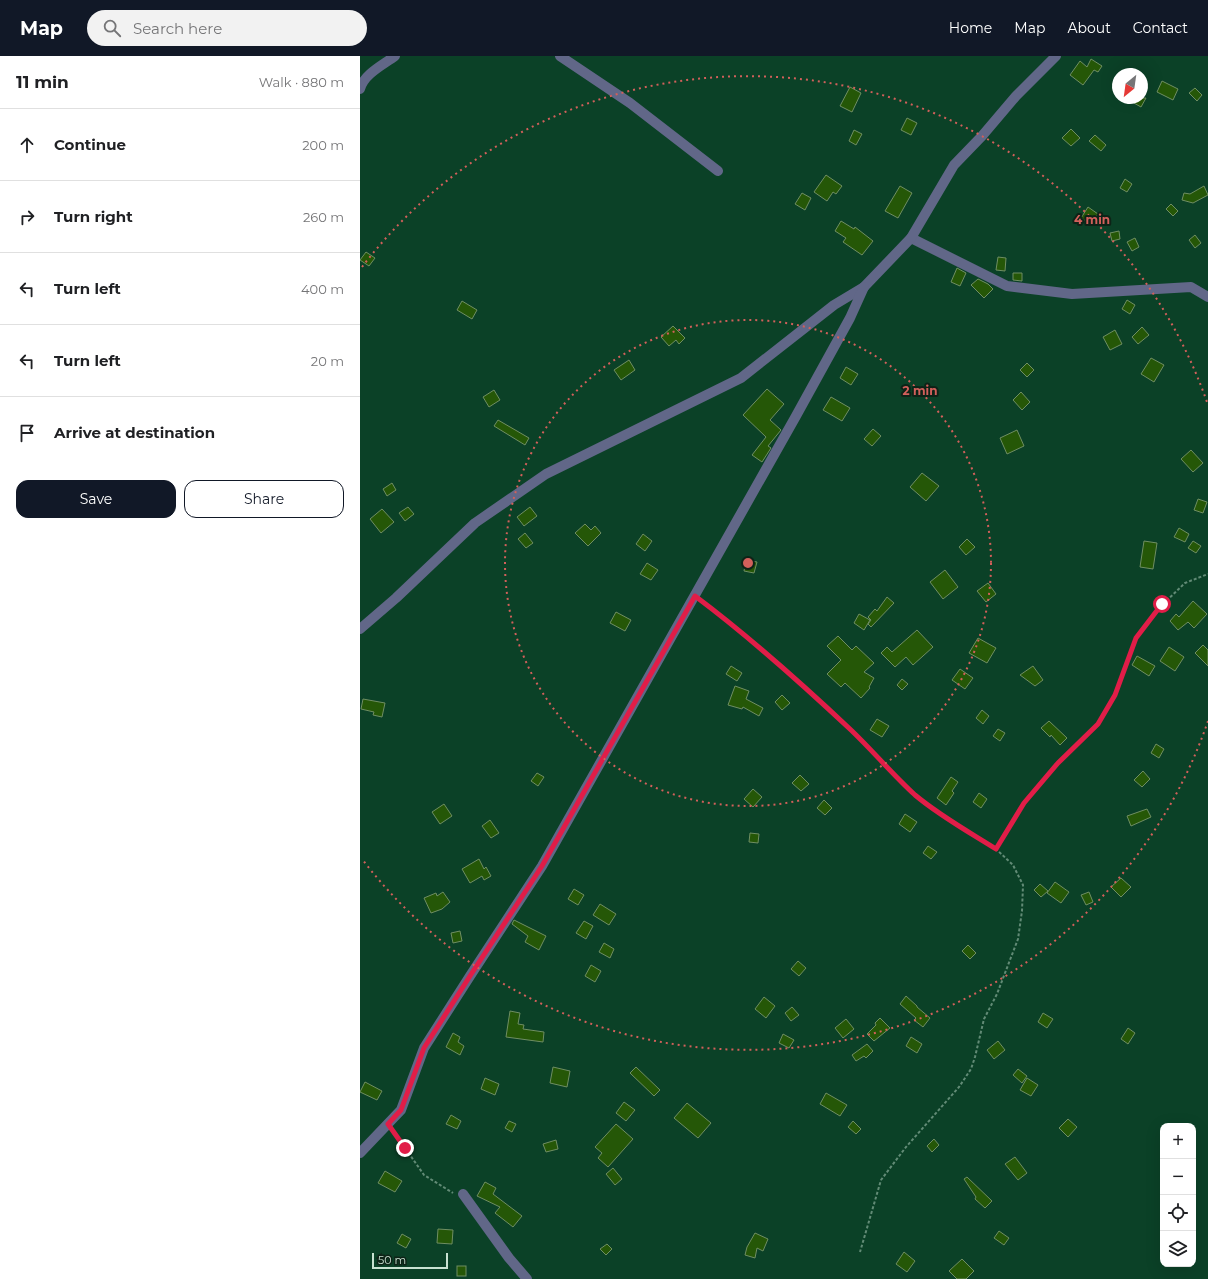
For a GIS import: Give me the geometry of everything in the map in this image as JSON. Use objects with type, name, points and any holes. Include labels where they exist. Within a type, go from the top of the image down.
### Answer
[{"type":"street","points":[[360,89],[362,83],[371,73],[394,56]]},
{"type":"street","points":[[560,56],[630,103],[718,171]]},
{"type":"street","points":[[360,629],[396,598],[475,523],[546,474],[741,378],[834,305],[864,287],[910,238],[954,165],[982,136],[1016,96],[1056,56]]},
{"type":"street","points":[[910,238],[1007,286],[1072,294],[1191,287],[1208,297]]},
{"type":"street","points":[[360,1154],[401,1110],[424,1048],[542,866],[695,596],[846,324],[864,287]]},
{"type":"street","points":[[463,1194],[509,1258],[527,1279]]},
{"type":"path","points":[[996,849],[1024,803],[1058,763],[1098,724],[1115,695],[1136,638],[1162,604],[1185,583],[1208,574]]},
{"type":"path","points":[[695,596],[731,623],[776,661],[851,731],[915,794],[941,815],[996,849],[1013,865],[1023,885],[1022,911],[1018,939],[997,994],[984,1019],[971,1069],[959,1087],[906,1147],[881,1180],[860,1252]]},
{"type":"path","points":[[388,1124],[424,1175],[451,1193],[463,1194]]},
{"type":"building","points":[[1091,59],[1102,66],[1098,72],[1094,70],[1083,85],[1070,75],[1080,61],[1087,67]]},
{"type":"building","points":[[1162,81],[1178,89],[1173,100],[1157,92]]},
{"type":"building","points":[[850,87],[861,93],[852,112],[840,106]]},
{"type":"building","points":[[1195,88],[1202,95],[1197,101],[1189,93]]},
{"type":"building","points":[[1136,104],[1143,104],[1141,107]]},
{"type":"building","points":[[907,118],[917,123],[911,135],[901,130]]},
{"type":"building","points":[[1071,129],[1080,138],[1071,146],[1062,138]]},
{"type":"building","points":[[854,130],[862,134],[856,145],[849,141]]},
{"type":"building","points":[[1095,135],[1106,145],[1101,151],[1089,141]]},
{"type":"building","points":[[826,175],[842,186],[836,194],[833,192],[827,201],[814,192]]},
{"type":"building","points":[[1125,179],[1132,184],[1127,192],[1120,188]]},
{"type":"building","points":[[900,186],[912,193],[898,218],[885,211]]},
{"type":"building","points":[[1204,186],[1208,195],[1193,203],[1182,200],[1184,193],[1190,194]]},
{"type":"building","points":[[802,193],[811,198],[805,210],[795,204]]},
{"type":"building","points":[[1171,204],[1178,211],[1173,216],[1166,209]]},
{"type":"building","points":[[1088,207],[1098,214],[1091,224],[1081,218]]},
{"type":"building","points":[[841,221],[854,229],[855,227],[873,241],[862,255],[843,242],[846,238],[835,231]]},
{"type":"building","points":[[1119,231],[1120,239],[1112,241],[1110,233]]},
{"type":"building","points":[[1195,235],[1201,243],[1195,248],[1189,240]]},
{"type":"building","points":[[1135,238],[1139,247],[1132,251],[1127,242]]},
{"type":"building","points":[[366,252],[375,258],[369,266],[360,260]]},
{"type":"building","points":[[998,257],[1006,258],[1005,271],[996,270]]},
{"type":"building","points":[[957,268],[966,273],[960,286],[951,282]]},
{"type":"building","points":[[1013,273],[1022,273],[1022,281],[1013,280]]},
{"type":"building","points":[[978,279],[988,284],[993,289],[984,298],[971,285]]},
{"type":"building","points":[[1127,300],[1135,305],[1130,314],[1122,309]]},
{"type":"building","points":[[462,301],[477,310],[472,319],[457,310]]},
{"type":"building","points":[[673,326],[685,338],[679,344],[676,340],[669,346],[661,337]]},
{"type":"building","points":[[1142,327],[1149,335],[1138,344],[1132,337]]},
{"type":"building","points":[[1115,330],[1122,344],[1110,350],[1103,337]]},
{"type":"building","points":[[1151,358],[1164,365],[1154,382],[1141,374]]},
{"type":"building","points":[[629,360],[635,370],[621,380],[614,370]]},
{"type":"building","points":[[1027,363],[1034,370],[1027,377],[1020,370]]},
{"type":"building","points":[[846,367],[858,374],[851,385],[840,378]]},
{"type":"building","points":[[767,389],[784,404],[770,420],[781,430],[768,446],[771,448],[762,462],[752,455],[766,437],[743,415]]},
{"type":"building","points":[[494,390],[500,400],[489,407],[483,397]]},
{"type":"building","points":[[1021,392],[1030,402],[1022,410],[1013,400]]},
{"type":"building","points":[[831,397],[850,408],[842,421],[823,410]]},
{"type":"building","points":[[498,420],[529,438],[525,445],[494,426]]},
{"type":"building","points":[[873,429],[881,436],[872,446],[864,439]]},
{"type":"building","points":[[1017,430],[1024,446],[1007,454],[1000,438]]},
{"type":"building","points":[[1191,450],[1203,463],[1193,472],[1181,459]]},
{"type":"building","points":[[922,473],[939,486],[926,501],[910,487]]},
{"type":"building","points":[[392,483],[396,490],[387,496],[383,489]]},
{"type":"building","points":[[1198,499],[1207,502],[1203,513],[1194,510]]},
{"type":"building","points":[[408,507],[414,514],[405,521],[399,513]]},
{"type":"building","points":[[530,507],[537,516],[524,526],[517,517]]},
{"type":"building","points":[[382,509],[394,522],[381,533],[370,519]]},
{"type":"building","points":[[585,524],[591,530],[595,526],[601,533],[588,546],[575,533]]},
{"type":"building","points":[[1179,528],[1189,534],[1185,542],[1174,537]]},
{"type":"building","points":[[525,533],[533,543],[526,548],[518,539]]},
{"type":"building","points":[[643,534],[652,541],[645,551],[636,544]]},
{"type":"building","points":[[967,539],[975,547],[966,555],[959,547]]},
{"type":"building","points":[[1144,541],[1157,543],[1153,569],[1140,567]]},
{"type":"building","points":[[1193,541],[1201,546],[1196,553],[1188,548]]},
{"type":"building","points":[[746,560],[757,562],[754,573],[744,571]]},
{"type":"building","points":[[647,563],[658,570],[651,580],[640,574]]},
{"type":"building","points":[[945,570],[958,587],[943,599],[930,582]]},
{"type":"building","points":[[988,583],[996,594],[986,602],[977,591]]},
{"type":"building","points":[[887,597],[894,603],[871,627],[868,624],[871,620],[868,617],[875,609],[877,611]]},
{"type":"building","points":[[1193,601],[1207,614],[1194,628],[1188,622],[1178,630],[1170,621],[1176,614],[1179,617]]},
{"type":"building","points":[[616,612],[631,620],[625,631],[610,623]]},
{"type":"building","points":[[859,614],[870,620],[864,630],[854,623]]},
{"type":"building","points":[[917,630],[933,647],[913,665],[906,657],[895,667],[881,653],[887,647],[892,652]]},
{"type":"building","points":[[838,636],[852,650],[856,646],[874,663],[864,672],[874,678],[869,687],[870,688],[861,698],[845,683],[841,687],[827,674],[841,660],[827,646]]},
{"type":"building","points":[[978,638],[996,648],[987,663],[969,653]]},
{"type":"building","points":[[1203,645],[1208,650],[1208,666],[1195,653]]},
{"type":"building","points":[[1169,647],[1184,657],[1175,671],[1160,661]]},
{"type":"building","points":[[1137,656],[1155,666],[1149,676],[1132,665]]},
{"type":"building","points":[[731,666],[742,673],[737,681],[726,674]]},
{"type":"building","points":[[1033,666],[1043,680],[1035,686],[1020,675]]},
{"type":"building","points":[[960,669],[973,678],[965,689],[952,680]]},
{"type":"building","points":[[902,679],[908,684],[902,690],[897,685]]},
{"type":"building","points":[[735,686],[749,691],[746,699],[763,708],[759,716],[743,707],[742,709],[728,705]]},
{"type":"building","points":[[782,695],[790,703],[782,710],[775,702]]},
{"type":"building","points":[[363,699],[385,703],[382,717],[373,715],[374,712],[361,709]]},
{"type":"building","points":[[982,710],[989,716],[983,724],[976,718]]},
{"type":"building","points":[[877,719],[889,726],[882,737],[870,730]]},
{"type":"building","points":[[1049,721],[1067,738],[1060,745],[1051,735],[1050,737],[1041,728]]},
{"type":"building","points":[[998,729],[1005,733],[1000,741],[993,736]]},
{"type":"building","points":[[1156,744],[1164,749],[1159,758],[1151,753]]},
{"type":"building","points":[[1143,771],[1150,779],[1142,787],[1134,780]]},
{"type":"building","points":[[537,773],[544,777],[538,786],[531,781]]},
{"type":"building","points":[[800,775],[809,784],[801,791],[792,783]]},
{"type":"building","points":[[951,777],[958,782],[952,791],[954,793],[946,805],[937,798]]},
{"type":"building","points":[[753,789],[762,797],[753,807],[744,799]]},
{"type":"building","points":[[979,793],[987,799],[981,808],[973,802]]},
{"type":"building","points":[[824,800],[832,808],[825,815],[817,808]]},
{"type":"building","points":[[444,804],[452,816],[440,824],[432,812]]},
{"type":"building","points":[[1147,809],[1151,817],[1131,826],[1127,816]]},
{"type":"building","points":[[905,814],[917,822],[910,832],[899,824]]},
{"type":"building","points":[[490,820],[499,833],[491,838],[482,826]]},
{"type":"building","points":[[750,833],[759,834],[758,843],[749,842]]},
{"type":"building","points":[[928,846],[937,852],[931,859],[923,853]]},
{"type":"building","points":[[479,859],[484,869],[486,867],[491,876],[484,880],[482,876],[470,883],[462,869]]},
{"type":"building","points":[[1121,878],[1131,887],[1121,897],[1111,887]]},
{"type":"building","points":[[1055,882],[1069,892],[1061,903],[1047,893]]},
{"type":"building","points":[[1040,884],[1048,891],[1041,897],[1034,890]]},
{"type":"building","points":[[574,889],[584,895],[578,905],[568,899]]},
{"type":"building","points":[[443,892],[450,902],[442,909],[431,913],[424,898],[436,893],[437,896]]},
{"type":"building","points":[[1089,892],[1093,902],[1086,905],[1081,895]]},
{"type":"building","points":[[600,904],[616,914],[609,925],[593,915]]},
{"type":"building","points":[[514,920],[546,936],[539,950],[525,942],[528,936],[512,924]]},
{"type":"building","points":[[584,921],[593,926],[586,939],[576,933]]},
{"type":"building","points":[[460,931],[462,941],[453,943],[451,933]]},
{"type":"building","points":[[604,943],[614,949],[610,958],[599,952]]},
{"type":"building","points":[[968,945],[976,953],[970,959],[962,951]]},
{"type":"building","points":[[798,961],[806,968],[799,976],[791,969]]},
{"type":"building","points":[[591,965],[601,971],[595,982],[585,976]]},
{"type":"building","points":[[906,996],[930,1018],[923,1027],[914,1020],[916,1018],[900,1004]]},
{"type":"building","points":[[764,997],[775,1006],[766,1018],[755,1009]]},
{"type":"building","points":[[792,1007],[799,1015],[791,1021],[785,1013]]},
{"type":"building","points":[[510,1011],[520,1013],[518,1024],[524,1025],[523,1029],[544,1032],[543,1042],[506,1037]]},
{"type":"building","points":[[1043,1013],[1053,1019],[1047,1028],[1038,1022]]},
{"type":"building","points":[[880,1018],[890,1028],[874,1041],[867,1034],[876,1025],[875,1023]]},
{"type":"building","points":[[846,1019],[854,1029],[843,1038],[835,1028]]},
{"type":"building","points":[[1128,1028],[1135,1033],[1128,1044],[1121,1039]]},
{"type":"building","points":[[453,1033],[460,1037],[458,1042],[464,1046],[460,1055],[446,1047]]},
{"type":"building","points":[[783,1034],[794,1040],[789,1048],[779,1043]]},
{"type":"building","points":[[911,1037],[922,1044],[917,1053],[906,1046]]},
{"type":"building","points":[[998,1041],[1005,1050],[994,1059],[987,1050]]},
{"type":"building","points":[[867,1044],[873,1051],[866,1058],[864,1056],[856,1061],[852,1055]]},
{"type":"building","points":[[553,1067],[570,1071],[567,1087],[550,1083]]},
{"type":"building","points":[[636,1067],[660,1090],[654,1096],[630,1073]]},
{"type":"building","points":[[1018,1069],[1027,1076],[1022,1083],[1013,1075]]},
{"type":"building","points":[[485,1078],[499,1084],[495,1095],[481,1089]]},
{"type":"building","points":[[1027,1078],[1038,1085],[1031,1096],[1020,1090]]},
{"type":"building","points":[[365,1082],[382,1091],[377,1100],[360,1092]]},
{"type":"building","points":[[826,1093],[847,1105],[840,1116],[820,1104]]},
{"type":"building","points":[[624,1102],[635,1110],[626,1121],[616,1113]]},
{"type":"building","points":[[687,1103],[711,1123],[698,1138],[674,1118]]},
{"type":"building","points":[[451,1115],[461,1121],[457,1129],[446,1124]]},
{"type":"building","points":[[1068,1119],[1077,1127],[1068,1137],[1059,1128]]},
{"type":"building","points":[[509,1121],[516,1124],[512,1132],[505,1128]]},
{"type":"building","points":[[853,1121],[861,1129],[856,1134],[848,1127]]},
{"type":"building","points":[[616,1124],[633,1139],[608,1167],[598,1158],[602,1153],[595,1147]]},
{"type":"building","points":[[934,1139],[939,1145],[932,1152],[927,1146]]},
{"type":"building","points":[[556,1140],[558,1149],[546,1152],[543,1144]]},
{"type":"building","points":[[1015,1157],[1027,1173],[1018,1180],[1005,1164]]},
{"type":"building","points":[[613,1168],[622,1179],[615,1185],[606,1174]]},
{"type":"building","points":[[385,1171],[402,1181],[395,1192],[378,1183]]},
{"type":"building","points":[[967,1177],[992,1201],[985,1208],[975,1199],[976,1197],[964,1179]]},
{"type":"building","points":[[485,1182],[496,1188],[493,1194],[522,1216],[513,1227],[495,1213],[500,1207],[477,1196]]},
{"type":"building","points":[[438,1229],[453,1230],[452,1244],[437,1243]]},
{"type":"building","points":[[999,1231],[1009,1238],[1004,1245],[994,1238]]},
{"type":"building","points":[[755,1233],[768,1239],[763,1251],[757,1248],[755,1258],[745,1255],[747,1247]]},
{"type":"building","points":[[402,1234],[411,1239],[406,1248],[397,1243]]},
{"type":"building","points":[[607,1244],[612,1249],[606,1255],[600,1249]]},
{"type":"building","points":[[904,1252],[915,1261],[907,1272],[896,1264]]},
{"type":"building","points":[[962,1259],[974,1271],[966,1279],[957,1279],[949,1271]]},
{"type":"building","points":[[457,1266],[466,1266],[466,1276],[457,1276]]},
{"type":"route","points":[[405,1148],[388,1124],[401,1110],[424,1048],[542,866],[695,596],[731,623],[776,661],[851,731],[915,794],[941,815],[996,849],[1024,803],[1058,763],[1098,724],[1115,695],[1136,638],[1162,604]]}]
